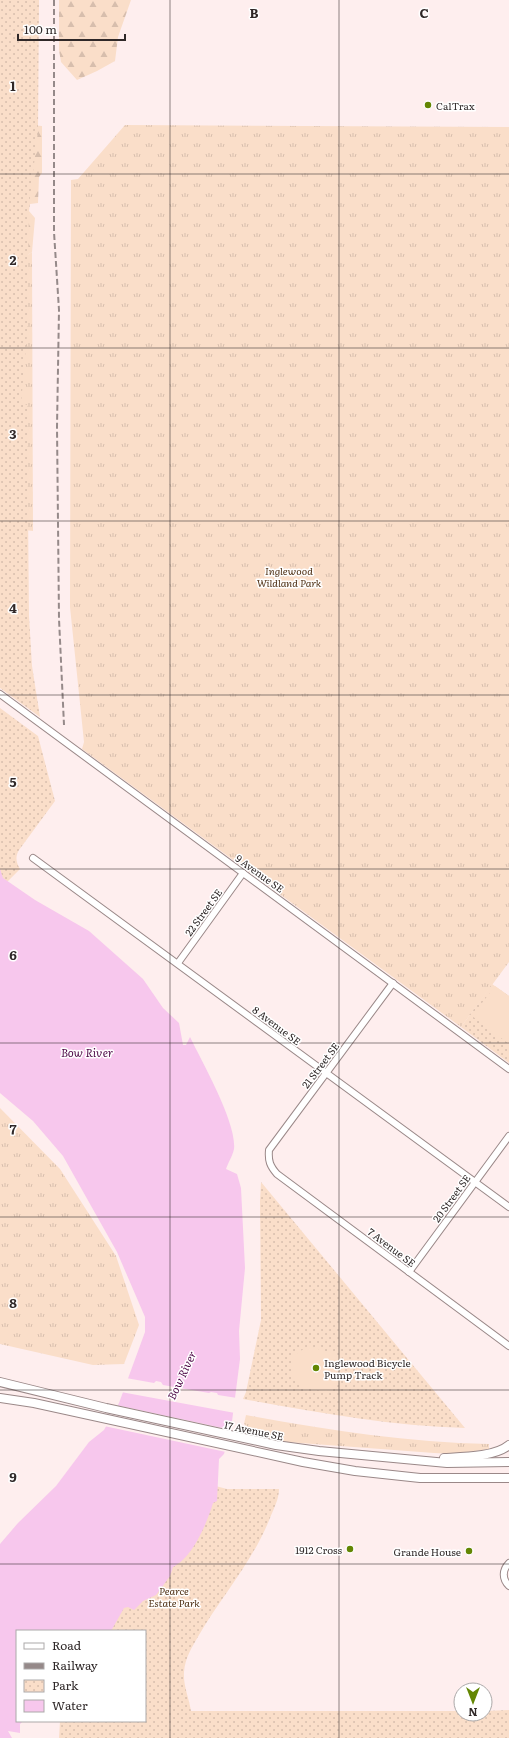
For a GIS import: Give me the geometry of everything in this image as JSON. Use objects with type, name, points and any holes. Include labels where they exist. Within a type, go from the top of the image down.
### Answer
[{"type":"main road","name":"17 Avenue SE","points":[[0,1382],[106,1408],[245,1438],[312,1450],[447,1463],[509,1462]]},
{"type":"main road","name":"17 Avenue SE","points":[[0,1398],[34,1403],[101,1417],[303,1462],[394,1475],[447,1479],[509,1478]]},
{"type":"main road","points":[[405,1459],[473,1456],[497,1451],[509,1446]]},
{"type":"street","name":"9 Avenue SE","points":[[0,694],[509,1069]]},
{"type":"street","name":"8 Avenue SE","points":[[33,858],[509,1207]]},
{"type":"street","name":"22 Street SE","points":[[178,963],[243,873]]},
{"type":"street","name":"21 Street SE","points":[[268,1160],[269,1150],[393,983]]},
{"type":"street","name":"20 Street SE","points":[[409,1272],[509,1136]]},
{"type":"street","name":"7 Avenue SE","points":[[268,1160],[272,1169],[277,1174],[509,1346]]},
{"type":"street","points":[[509,1563],[505,1567],[504,1575],[509,1586]]},
{"type":"green space","points":[[0,0],[39,0],[38,131],[29,206],[27,335],[21,404],[27,405],[29,616],[32,666],[40,717],[0,688]]},
{"type":"green space","points":[[59,0],[131,0],[118,37],[115,61],[77,80],[61,62],[59,50]]},
{"type":"green space","points":[[8,123],[42,126],[42,173],[39,177],[38,203],[30,204],[29,211],[35,218],[32,252],[22,259]]},
{"type":"green space","name":"Inglewood Wildland Park","points":[[125,125],[509,127],[509,962],[461,1027],[82,749],[84,742],[70,607],[71,180],[78,179]]},
{"type":"green space","points":[[32,252],[33,531],[0,527],[22,259]]},
{"type":"green space","points":[[0,708],[38,736],[55,801],[19,850],[16,860],[20,869],[5,884],[0,881]]},
{"type":"green space","points":[[492,984],[509,996],[509,1063],[461,1027]]},
{"type":"green space","points":[[495,986],[509,996],[509,1044],[472,1016]]},
{"type":"green space","points":[[0,1108],[60,1169],[116,1256],[139,1325],[124,1364],[93,1365],[0,1344]]},
{"type":"green space","points":[[261,1182],[465,1428],[437,1427],[381,1421],[243,1399],[246,1392],[261,1320]]},
{"type":"green space","name":"Inglewood Bicycle Pump Track","points":[[308,1346],[341,1356],[342,1364],[338,1384],[332,1390],[322,1391],[302,1388],[302,1385],[291,1374],[293,1356]]},
{"type":"green space","points":[[246,1415],[306,1426],[397,1438],[489,1444],[489,1449],[454,1454],[287,1442],[248,1434],[249,1428],[244,1424]]},
{"type":"green space","name":"Pearce Estate Park","points":[[204,1483],[227,1489],[279,1489],[275,1507],[255,1549],[208,1621],[187,1657],[184,1677],[191,1711],[453,1711],[453,1722],[493,1722],[493,1711],[509,1710],[509,1738],[59,1738],[60,1722],[146,1722],[146,1630],[95,1630]]},
{"type":"water","name":"Bow River","points":[[0,869],[3,878],[35,900],[89,931],[143,979],[163,1008],[179,1023],[183,1045],[186,1045],[190,1037],[218,1093],[230,1124],[234,1149],[226,1169],[237,1174],[241,1188],[245,1268],[239,1331],[240,1359],[231,1429],[224,1454],[219,1459],[217,1501],[213,1503],[203,1529],[193,1548],[187,1556],[173,1567],[170,1576],[156,1595],[143,1601],[134,1610],[128,1607],[124,1608],[112,1630],[16,1630],[16,1722],[22,1722],[20,1724],[20,1733],[8,1731],[12,1738],[0,1738],[0,1544],[18,1523],[56,1486],[89,1442],[104,1430],[119,1403],[145,1332],[145,1317],[117,1252],[63,1156],[33,1121],[0,1093]]},
{"type":"pier","points":[[126,1378],[154,1383],[156,1381],[161,1382],[163,1385],[217,1393],[218,1395],[237,1398],[235,1413],[121,1392]]},
{"type":"pier","points":[[116,1405],[232,1430],[226,1452],[104,1426]]},
{"type":"railway","points":[[54,0],[54,232],[59,310],[57,427],[59,619],[64,725]]},
{"type":"place","name":"CalTrax","points":[[428,105]]},
{"type":"place","name":"Inglewood Bicycle Pump Track","points":[[316,1368]]},
{"type":"place","name":"1912 Cross","points":[[350,1549]]},
{"type":"place","name":"Grande House","points":[[469,1551]]}]
